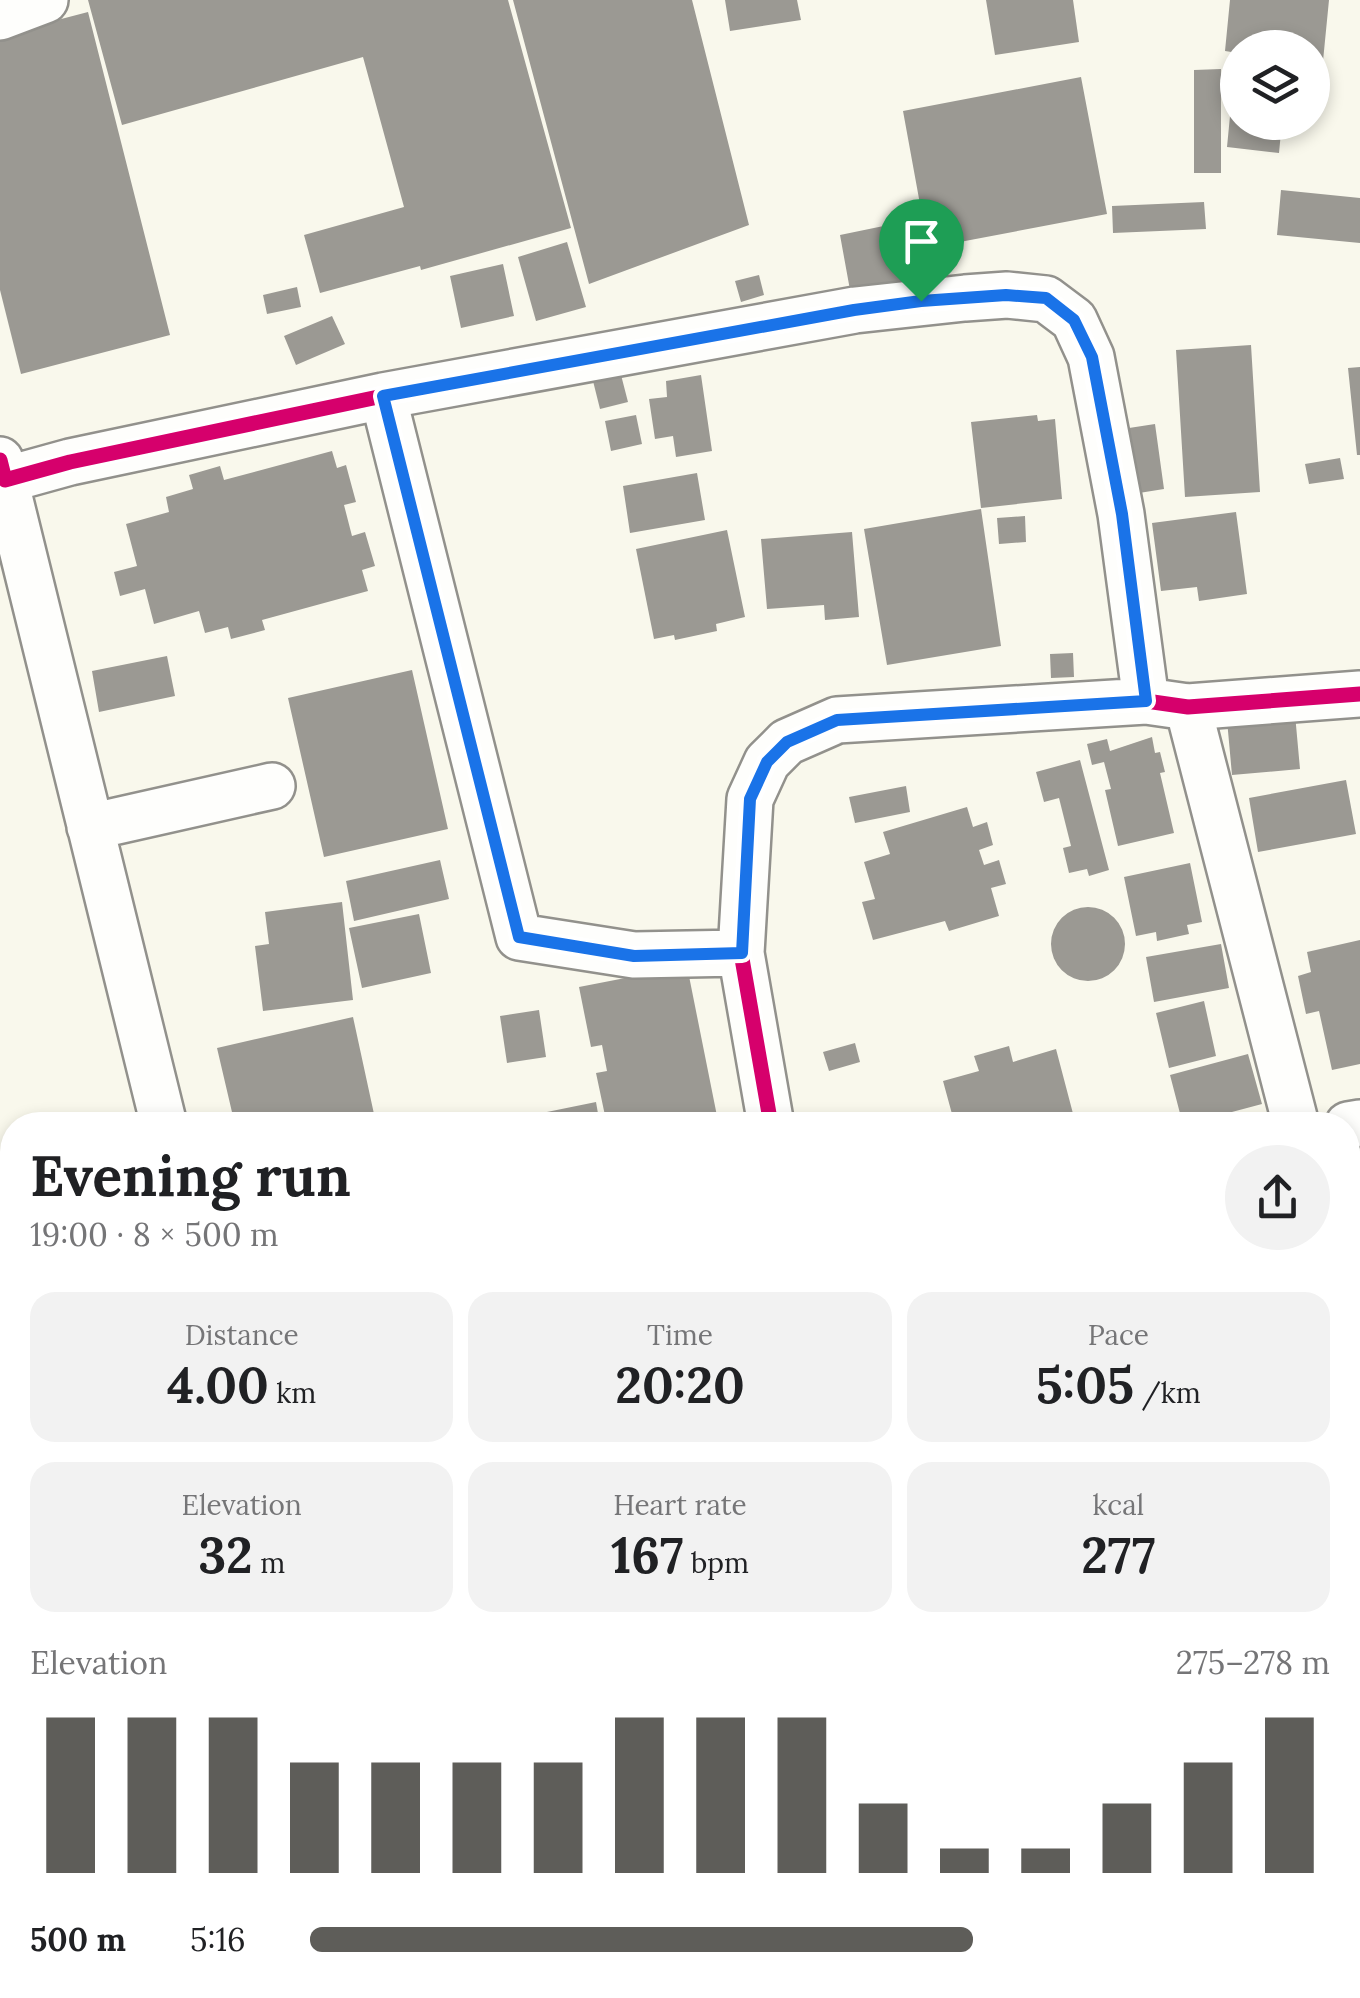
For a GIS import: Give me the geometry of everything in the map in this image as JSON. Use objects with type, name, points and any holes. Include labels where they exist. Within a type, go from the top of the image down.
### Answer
[{"type":"street","points":[[0,17],[45,0]]},
{"type":"street","points":[[161,1112],[3,470],[70,462],[383,396],[854,310],[1006,295],[1046,298],[1074,320],[1092,357],[1122,514],[1167,704],[1292,1112]]},
{"type":"street","points":[[383,396],[519,937],[634,956],[742,953]]},
{"type":"street","points":[[768,1112],[742,953],[750,799],[767,762],[787,742],[837,720],[1360,694]]},
{"type":"street","points":[[90,827],[272,786]]},
{"type":"building","points":[[88,0],[508,0],[571,228],[421,270],[420,266],[320,293],[304,235],[404,207],[363,57],[122,125]]},
{"type":"building","points":[[513,0],[692,0],[749,225],[589,284]]},
{"type":"building","points":[[725,0],[797,0],[801,20],[730,31]]},
{"type":"building","points":[[986,0],[1073,0],[1079,42],[995,55]]},
{"type":"building","points":[[1230,0],[1329,0],[1326,30],[1227,30]]},
{"type":"building","points":[[88,12],[170,335],[21,374],[0,290],[0,35]]},
{"type":"building","points":[[1220,69],[1221,173],[1194,173],[1194,70]]},
{"type":"building","points":[[1081,77],[1107,214],[928,248],[903,111]]},
{"type":"building","points":[[1228,140],[1280,140],[1279,153],[1227,147]]},
{"type":"building","points":[[1281,190],[1360,198],[1360,243],[1277,235]]},
{"type":"building","points":[[1204,202],[1206,229],[1113,233],[1112,206]]},
{"type":"building","points":[[903,222],[913,278],[850,290],[840,235]]},
{"type":"building","points":[[567,242],[586,307],[536,321],[518,257]]},
{"type":"building","points":[[503,264],[514,316],[461,328],[450,276]]},
{"type":"building","points":[[759,275],[764,295],[741,302],[735,281]]},
{"type":"building","points":[[297,287],[301,307],[267,314],[263,295]]},
{"type":"building","points":[[332,316],[345,344],[296,365],[284,336]]},
{"type":"building","points":[[1251,345],[1260,492],[1185,497],[1176,350]]},
{"type":"building","points":[[1360,367],[1360,455],[1357,455],[1348,368]]},
{"type":"building","points":[[620,371],[628,402],[600,409],[592,377]]},
{"type":"building","points":[[701,375],[712,451],[676,457],[673,436],[655,439],[649,399],[667,397],[666,381]]},
{"type":"building","points":[[636,415],[642,444],[611,451],[605,421]]},
{"type":"building","points":[[1037,415],[1038,421],[1055,419],[1062,499],[981,508],[971,422]]},
{"type":"building","points":[[1155,424],[1164,489],[1139,493],[1129,428]]},
{"type":"building","points":[[332,451],[337,468],[346,465],[356,502],[344,505],[352,536],[365,532],[375,566],[362,570],[368,591],[262,620],[265,630],[231,639],[228,627],[205,633],[199,611],[154,624],[145,589],[120,596],[114,572],[137,566],[126,524],[169,512],[166,497],[193,489],[189,475],[220,466],[224,480]]},
{"type":"building","points":[[1340,458],[1344,479],[1309,484],[1305,464]]},
{"type":"building","points":[[697,473],[705,520],[630,533],[623,486]]},
{"type":"building","points":[[981,509],[1001,646],[887,665],[864,529]]},
{"type":"building","points":[[1236,512],[1247,594],[1199,601],[1197,587],[1161,591],[1152,523]]},
{"type":"building","points":[[1025,516],[1026,542],[999,544],[997,518]]},
{"type":"building","points":[[727,530],[745,617],[716,624],[717,631],[675,640],[674,635],[654,639],[636,549]]},
{"type":"building","points":[[852,532],[859,617],[825,620],[824,605],[767,609],[761,539]]},
{"type":"building","points":[[1073,653],[1074,677],[1051,678],[1050,654]]},
{"type":"building","points":[[167,656],[175,696],[99,712],[92,671]]},
{"type":"building","points":[[412,670],[448,829],[324,857],[288,698]]},
{"type":"building","points":[[1295,714],[1300,769],[1232,775],[1227,720]]},
{"type":"building","points":[[1152,737],[1165,772],[1160,773],[1174,833],[1118,846],[1105,790],[1111,789],[1104,762],[1092,765],[1087,744],[1107,739],[1110,751]]},
{"type":"building","points":[[1080,760],[1109,870],[1089,876],[1087,869],[1069,873],[1063,848],[1071,846],[1059,798],[1044,802],[1036,772]]},
{"type":"building","points":[[1346,780],[1356,834],[1258,852],[1249,798]]},
{"type":"building","points":[[906,786],[910,812],[855,823],[849,797]]},
{"type":"building","points":[[967,807],[973,827],[987,822],[993,845],[979,850],[984,865],[999,860],[1006,884],[991,888],[999,916],[949,931],[945,921],[873,940],[862,902],[875,899],[864,862],[890,854],[883,832]]},
{"type":"building","points":[[440,860],[449,899],[354,921],[346,881]]},
{"type":"building","points":[[1190,863],[1202,922],[1187,925],[1189,934],[1157,941],[1156,932],[1136,936],[1124,877]]},
{"type":"building","points":[[342,902],[353,1000],[263,1011],[255,946],[269,944],[265,912]]},
{"type":"building","points":[[1088,907],[1114,918],[1125,944],[1114,970],[1088,981],[1062,970],[1051,944],[1062,918]]},
{"type":"building","points":[[419,914],[431,973],[362,988],[349,928]]},
{"type":"building","points":[[1360,940],[1360,1064],[1332,1070],[1319,1011],[1306,1014],[1298,976],[1311,972],[1307,952]]},
{"type":"building","points":[[1221,944],[1229,988],[1154,1002],[1146,957]]},
{"type":"building","points":[[687,966],[716,1112],[604,1112],[596,1073],[607,1071],[602,1045],[591,1047],[579,987]]},
{"type":"building","points":[[1204,1001],[1216,1056],[1169,1068],[1156,1013]]},
{"type":"building","points":[[539,1010],[546,1057],[507,1063],[500,1016]]},
{"type":"building","points":[[353,1017],[374,1112],[232,1112],[217,1048]]},
{"type":"building","points":[[855,1043],[860,1062],[829,1071],[823,1052]]},
{"type":"building","points":[[1009,1046],[1013,1062],[1056,1049],[1073,1112],[951,1112],[943,1081],[979,1071],[974,1056]]},
{"type":"building","points":[[1248,1054],[1262,1104],[1232,1112],[1180,1112],[1170,1075]]},
{"type":"building","points":[[596,1102],[598,1112],[547,1112]]},
{"type":"cycle path","points":[[0,460],[5,480],[70,462],[383,396],[855,310],[1007,295],[1046,299],[1074,320],[1091,357],[1121,514],[1146,701]]},
{"type":"cycle path","points":[[769,1112],[741,953],[750,799],[767,762],[787,742],[837,720],[1146,701],[1188,707],[1360,694]]},
{"type":"route","points":[[1006,295],[1046,298],[1074,320],[1092,357],[1122,514],[1146,701],[837,720],[787,742],[767,762],[750,799],[742,953],[634,956],[519,937],[383,396],[921,301],[1006,295]]}]
